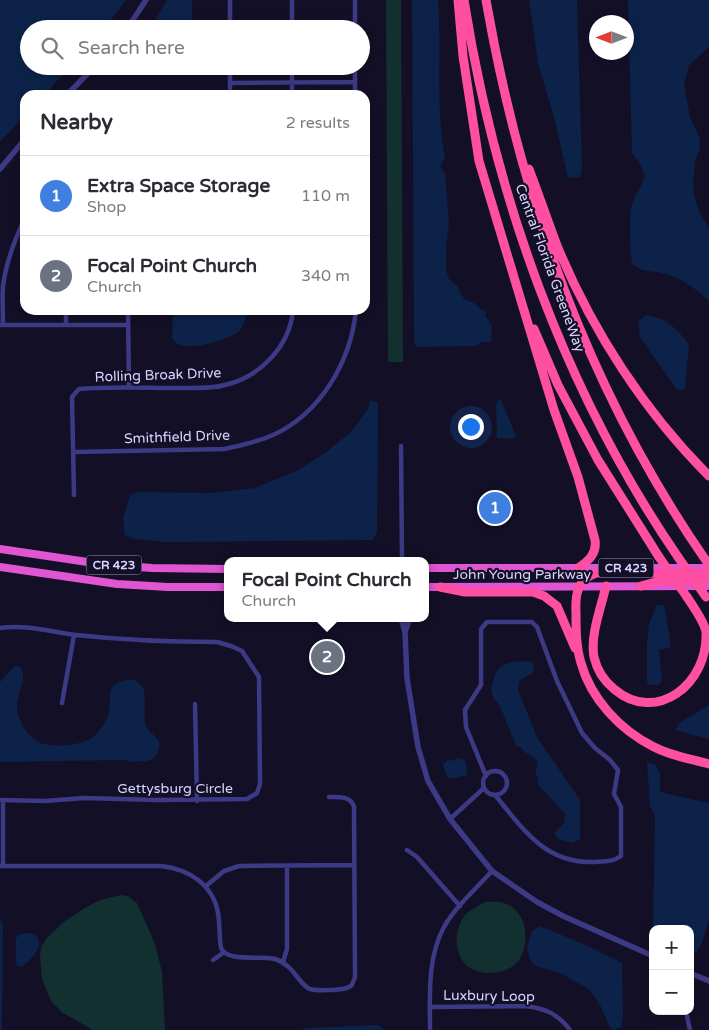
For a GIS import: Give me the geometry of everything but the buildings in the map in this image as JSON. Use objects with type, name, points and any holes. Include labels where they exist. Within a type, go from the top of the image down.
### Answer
[{"type":"highway","points":[[458,0],[463,56],[479,160],[554,410],[578,477],[595,540],[596,546],[593,556],[578,568]]},
{"type":"highway","name":"Central Florida GreeneWay","points":[[464,0],[480,86],[499,161],[518,226],[544,298],[570,360],[603,430],[640,497],[708,599]]},
{"type":"highway","name":"Central Florida GreeneWay","points":[[486,0],[510,118],[530,192],[578,325],[601,377],[640,453],[709,566]]},
{"type":"highway","points":[[496,54],[527,163],[559,249],[578,291],[603,338],[634,386],[664,426],[709,476]]},
{"type":"highway","points":[[519,293],[567,402],[598,460],[659,557],[698,614],[706,632],[708,648],[705,664],[694,683],[685,692],[667,701],[647,703],[626,698],[609,686],[594,658],[594,640],[606,586]]},
{"type":"highway","name":"CR 423","points":[[0,549],[100,564],[152,568],[224,569]]},
{"type":"highway","name":"John Young Parkway","points":[[429,568],[709,566]]},
{"type":"highway","name":"CR 423","points":[[0,567],[117,584],[168,587],[224,587]]},
{"type":"highway","points":[[580,662],[575,602],[578,587],[590,576],[596,573],[709,573]]},
{"type":"highway","points":[[641,586],[659,580],[709,580]]},
{"type":"highway","name":"John Young Parkway","points":[[429,587],[709,586]]},
{"type":"highway","points":[[440,587],[465,592],[532,592],[544,596],[557,606],[587,678],[600,702],[610,714],[626,729],[655,748],[709,764]]},
{"type":"street","points":[[133,20],[146,0]]},
{"type":"street","points":[[230,0],[230,20]]},
{"type":"street","points":[[292,0],[292,20]]},
{"type":"street","points":[[355,0],[355,20]]},
{"type":"street","points":[[72,90],[86,75]]},
{"type":"street","points":[[230,75],[230,90]]},
{"type":"street","points":[[292,75],[292,90]]},
{"type":"street","points":[[355,75],[355,90]]},
{"type":"street","points":[[230,83],[355,82]]},
{"type":"street","points":[[0,169],[20,145]]},
{"type":"street","points":[[20,229],[9,258],[3,285],[1,325],[128,325]]},
{"type":"street","points":[[66,315],[66,325]]},
{"type":"street","points":[[128,315],[129,388]]},
{"type":"street","name":"Rolling Broak Drive","points":[[74,495],[72,397],[79,389],[224,386],[237,382],[266,364],[287,335],[292,315]]},
{"type":"street","name":"Smithfield Drive","points":[[73,452],[225,449],[248,444],[274,434],[296,421],[316,403],[330,385],[344,359],[352,336],[355,315]]},
{"type":"street","points":[[402,446],[402,557]]},
{"type":"street","points":[[402,622],[405,632],[406,678],[418,747],[428,781],[450,819],[492,871],[537,902],[562,916],[649,954]]},
{"type":"street","points":[[405,632],[409,622]]},
{"type":"street","points":[[486,776],[466,727],[465,710],[481,685],[481,629],[487,622],[532,622],[538,627],[557,681],[582,733],[618,770],[614,794],[622,807],[621,856],[616,860],[583,862],[570,861],[551,852],[534,840],[519,825],[495,795],[488,793],[484,788],[483,782],[486,776],[489,773],[496,772],[506,778],[506,786],[505,790],[495,795]]},
{"type":"street","name":"Gettysburg Circle","points":[[0,628],[12,626],[74,635],[130,640],[217,642],[242,651],[259,677],[260,784],[256,793],[247,799],[197,801],[84,798],[1,801]]},
{"type":"street","points":[[62,703],[74,635]]},
{"type":"street","points":[[195,704],[197,801]]},
{"type":"street","points":[[450,819],[484,788]]},
{"type":"street","points":[[1,801],[2,866],[161,866],[172,867],[186,872],[206,886],[213,897],[218,910],[220,948],[223,953],[231,957],[268,958],[283,962],[292,969],[303,984],[311,989],[344,989],[352,985],[355,977],[354,807],[353,802],[345,798],[329,797]]},
{"type":"street","points":[[407,850],[418,857],[460,906]]},
{"type":"street","points":[[206,886],[218,875],[231,868],[354,865]]},
{"type":"street","points":[[283,962],[287,949],[287,866]]},
{"type":"street","points":[[430,1030],[431,969],[444,927],[460,906],[492,871]]},
{"type":"street","points":[[213,960],[223,953]]},
{"type":"street","points":[[694,975],[709,981]]},
{"type":"street","name":"Luxbury Loop","points":[[430,1007],[527,1006],[543,1008],[554,1013],[570,1030]]},
{"type":"street","points":[[687,1016],[690,1030]]},
{"type":"green space","points":[[386,0],[401,0],[403,362],[388,362]]},
{"type":"green space","points":[[121,895],[128,896],[137,903],[155,944],[162,972],[165,1030],[93,1030],[63,1013],[51,1001],[42,979],[41,947],[47,938],[65,921],[83,909],[100,900]]},
{"type":"green space","points":[[485,902],[502,902],[511,907],[517,912],[524,926],[525,942],[521,957],[512,967],[498,972],[476,971],[470,968],[460,957],[458,950],[457,935],[462,920],[468,912]]},
{"type":"water","points":[[0,0],[126,0],[111,20],[20,20],[20,75],[63,75],[49,90],[20,90],[20,120],[0,142]]},
{"type":"water","points":[[167,0],[192,0],[192,20],[155,20]]},
{"type":"water","points":[[412,0],[438,0],[439,99],[445,158],[440,166],[445,174],[449,223],[446,270],[449,279],[457,286],[464,299],[487,312],[485,315],[492,326],[491,342],[482,342],[475,346],[417,347],[414,342]]},
{"type":"water","points":[[529,0],[577,0],[582,169],[580,177],[568,178],[555,121],[538,63]]},
{"type":"water","points":[[628,0],[709,0],[709,47],[689,65],[684,84],[690,117],[700,139],[700,149],[695,160],[693,184],[694,195],[700,214],[709,228],[709,301],[695,289],[675,277],[640,269],[632,263],[631,209],[644,177],[639,163],[632,153],[630,60],[634,60],[634,15],[628,15]]},
{"type":"water","points":[[173,315],[246,315],[242,327],[238,332],[209,344],[183,346],[172,338]]},
{"type":"water","points":[[646,315],[666,321],[689,344],[685,389],[677,390],[640,337],[638,322]]},
{"type":"water","points":[[499,398],[516,436],[513,439],[497,438],[496,404]]},
{"type":"water","points":[[370,400],[378,403],[377,532],[373,540],[166,542],[134,539],[125,535],[123,518],[130,495],[137,492],[212,493],[255,488],[298,470],[325,453],[351,432],[368,409]]},
{"type":"water","points":[[657,605],[664,605],[671,644],[669,648],[659,650],[662,680],[659,685],[649,685],[647,682],[647,643],[649,624]]},
{"type":"water","points":[[519,661],[532,662],[534,668],[533,673],[519,681],[518,690],[537,737],[580,800],[580,839],[572,843],[558,839],[554,833],[565,822],[565,814],[537,783],[539,779],[535,773],[537,761],[521,747],[516,746],[500,706],[494,699],[491,691],[495,674],[500,667],[507,663]]},
{"type":"water","points":[[18,666],[22,669],[23,680],[17,702],[18,714],[25,730],[38,742],[50,745],[66,745],[82,742],[93,737],[103,726],[108,715],[113,686],[120,681],[135,680],[143,687],[146,727],[159,741],[160,745],[157,755],[150,760],[129,762],[126,760],[2,762],[0,760],[0,682],[14,667]]},
{"type":"water","points":[[709,705],[709,739],[675,730],[681,722]]},
{"type":"water","points":[[463,759],[466,763],[467,775],[450,779],[447,777],[443,764],[448,760]]},
{"type":"water","points":[[647,763],[655,764],[660,773],[660,792],[709,803],[709,920],[702,943],[696,953],[694,952],[694,925],[653,925],[655,817],[650,805]]},
{"type":"water","points":[[0,916],[3,926],[2,1030],[0,1030]]},
{"type":"water","points":[[540,926],[588,946],[622,963],[623,1016],[621,1027],[614,1030],[609,1026],[601,1007],[590,990],[560,973],[536,966],[530,960],[527,948],[532,931]]},
{"type":"water","points":[[31,933],[39,940],[37,950],[34,956],[25,964],[21,967],[17,966],[16,938],[20,934]]},
{"type":"water","points":[[378,1025],[385,1030],[302,1030],[306,1028]]},
{"type":"place","name":"Extra Space Storage","points":[[495,508]]},
{"type":"place","name":"Focal Point Church","points":[[327,657]]}]
